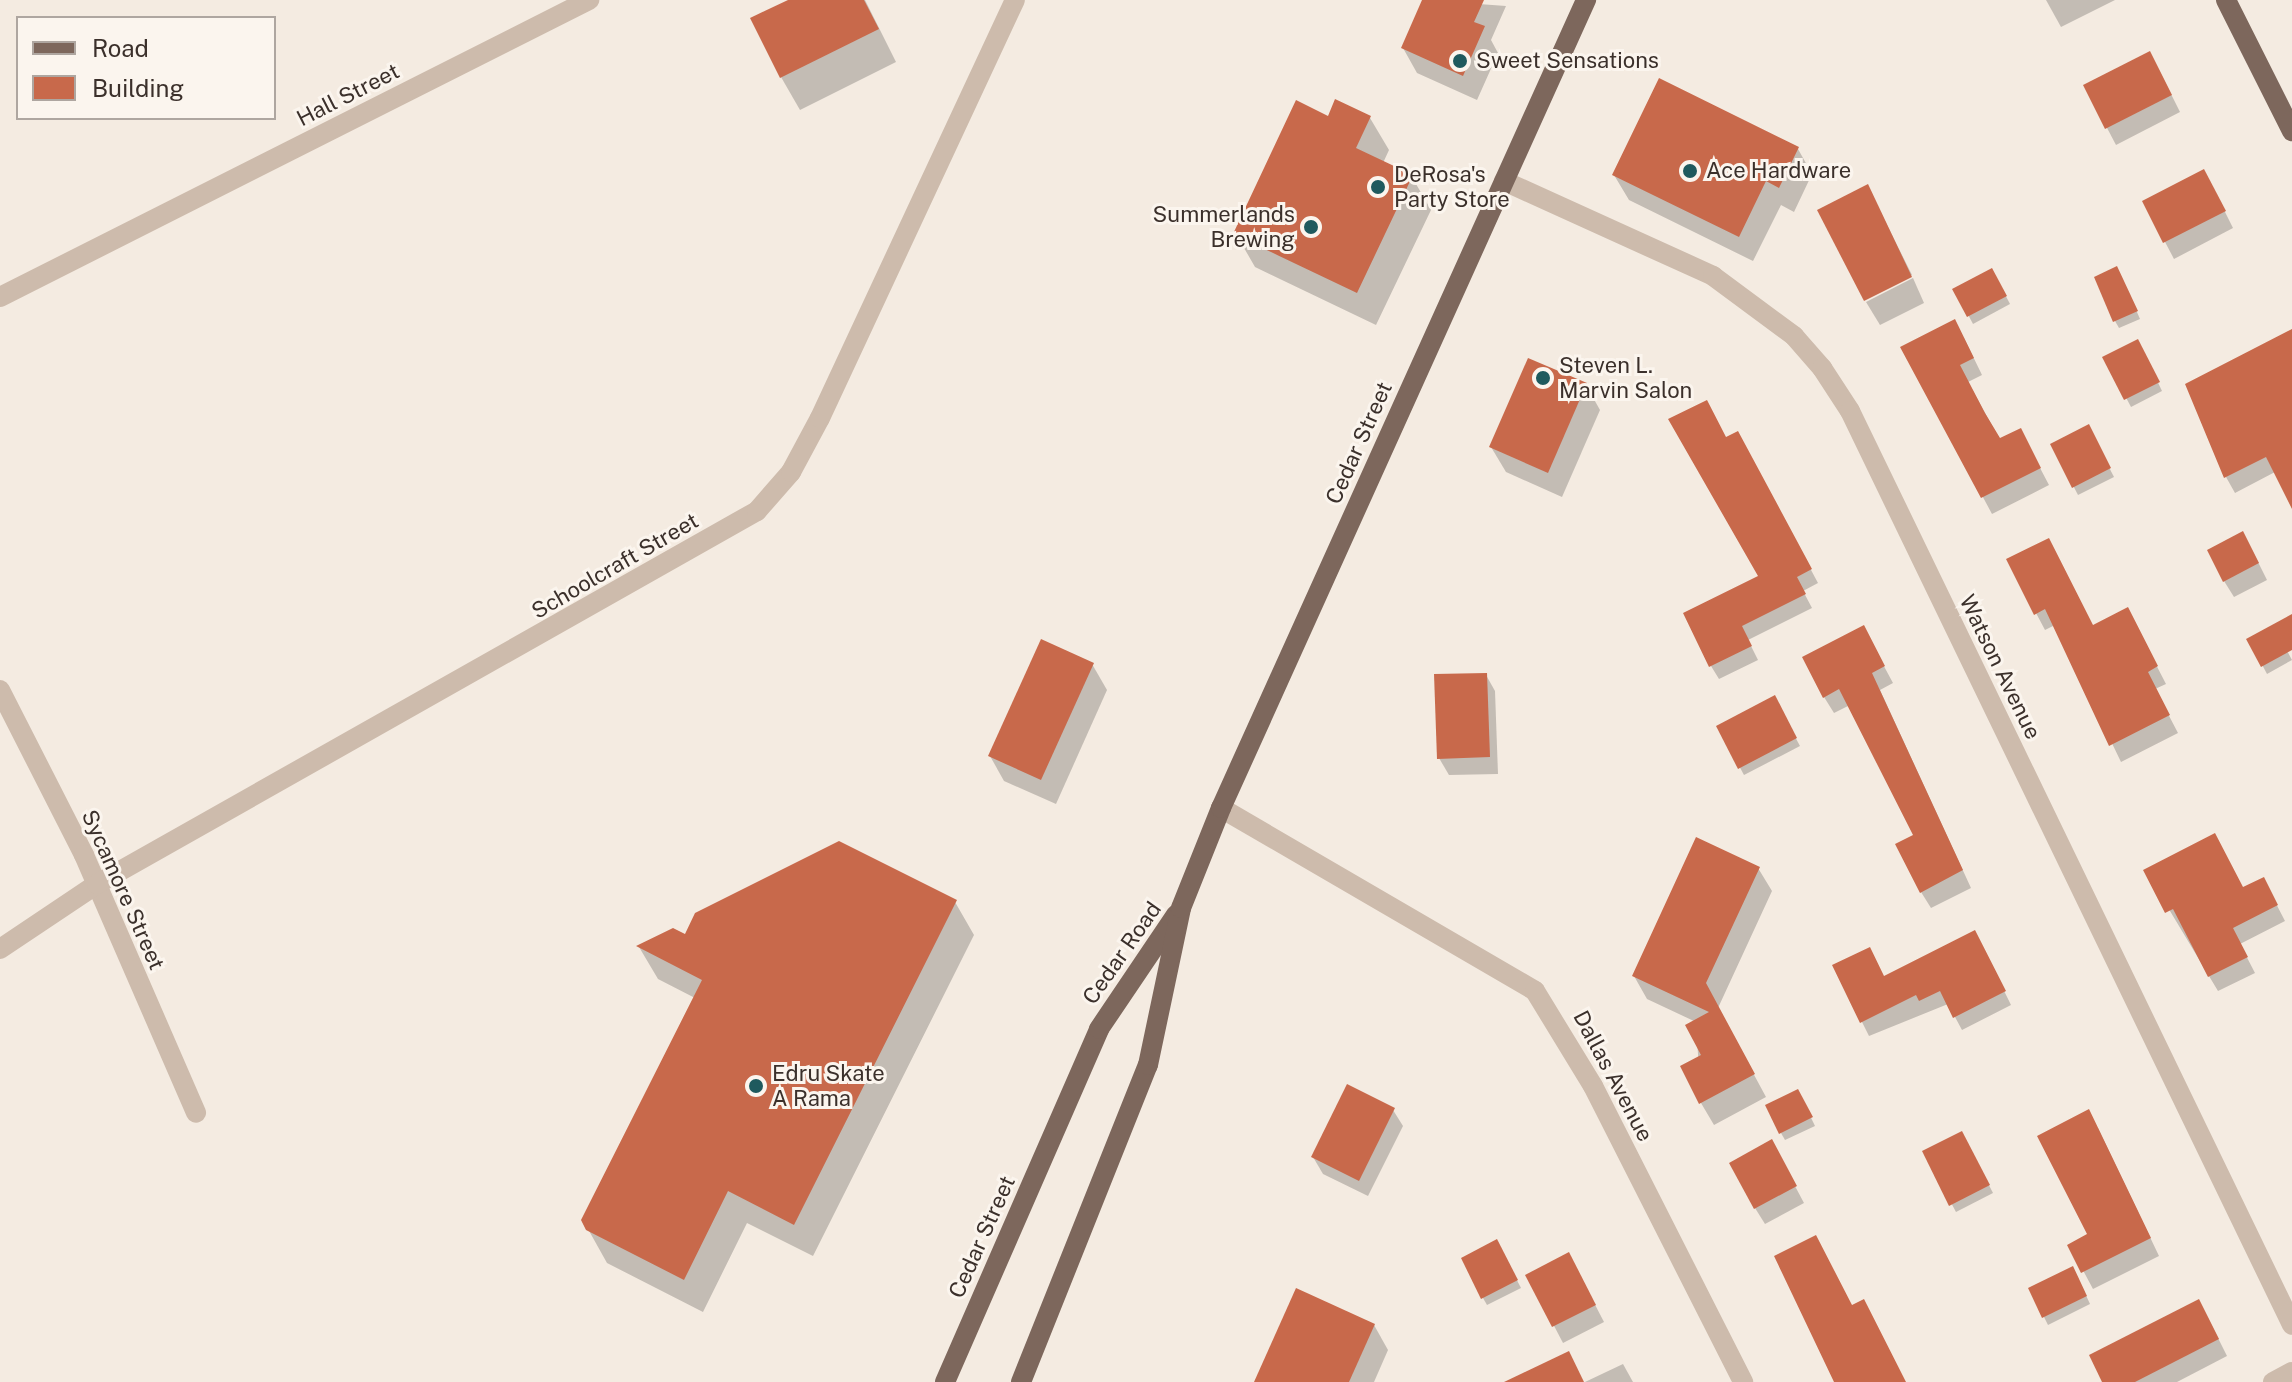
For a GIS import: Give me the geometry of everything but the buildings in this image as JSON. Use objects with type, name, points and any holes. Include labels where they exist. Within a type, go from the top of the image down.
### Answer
[{"type":"main road","name":"Cedar Street","points":[[1181,908],[1221,808],[1586,0]]},
{"type":"main road","points":[[2226,0],[2292,131]]},
{"type":"main road","name":"Cedar Road","points":[[1064,1112],[1099,1029],[1181,908]]},
{"type":"main road","name":"Cedar Road","points":[[1021,1382],[1117,1140],[1161,1018],[1181,908]]},
{"type":"main road","name":"Cedar Street","points":[[945,1382],[1064,1112]]},
{"type":"street","name":"Hall Street","points":[[0,297],[589,0]]},
{"type":"street","name":"Schoolcraft Street","points":[[0,949],[97,884],[757,511],[791,472],[820,418],[1015,0]]},
{"type":"street","name":"Watson Avenue","points":[[1504,181],[1713,276],[1794,336],[1822,368],[1850,411],[2292,1325]]},
{"type":"street","name":"Sycamore Street","points":[[0,690],[97,884],[196,1113]]},
{"type":"street","name":"Dallas Avenue","points":[[1221,808],[1535,991],[1593,1086],[1743,1382]]},
{"type":"street","points":[[2273,1382],[2292,1372]]},
{"type":"place","name":"Sweet Sensations","points":[[1460,61]]},
{"type":"place","name":"Ace Hardware","points":[[1690,171]]},
{"type":"place","name":"DeRosa's Party Store","points":[[1378,187]]},
{"type":"place","name":"Summerlands Brewing","points":[[1311,227]]},
{"type":"place","name":"Steven L. Marvin Salon","points":[[1543,378]]},
{"type":"place","name":"Edru Skate A Rama","points":[[756,1086]]}]
